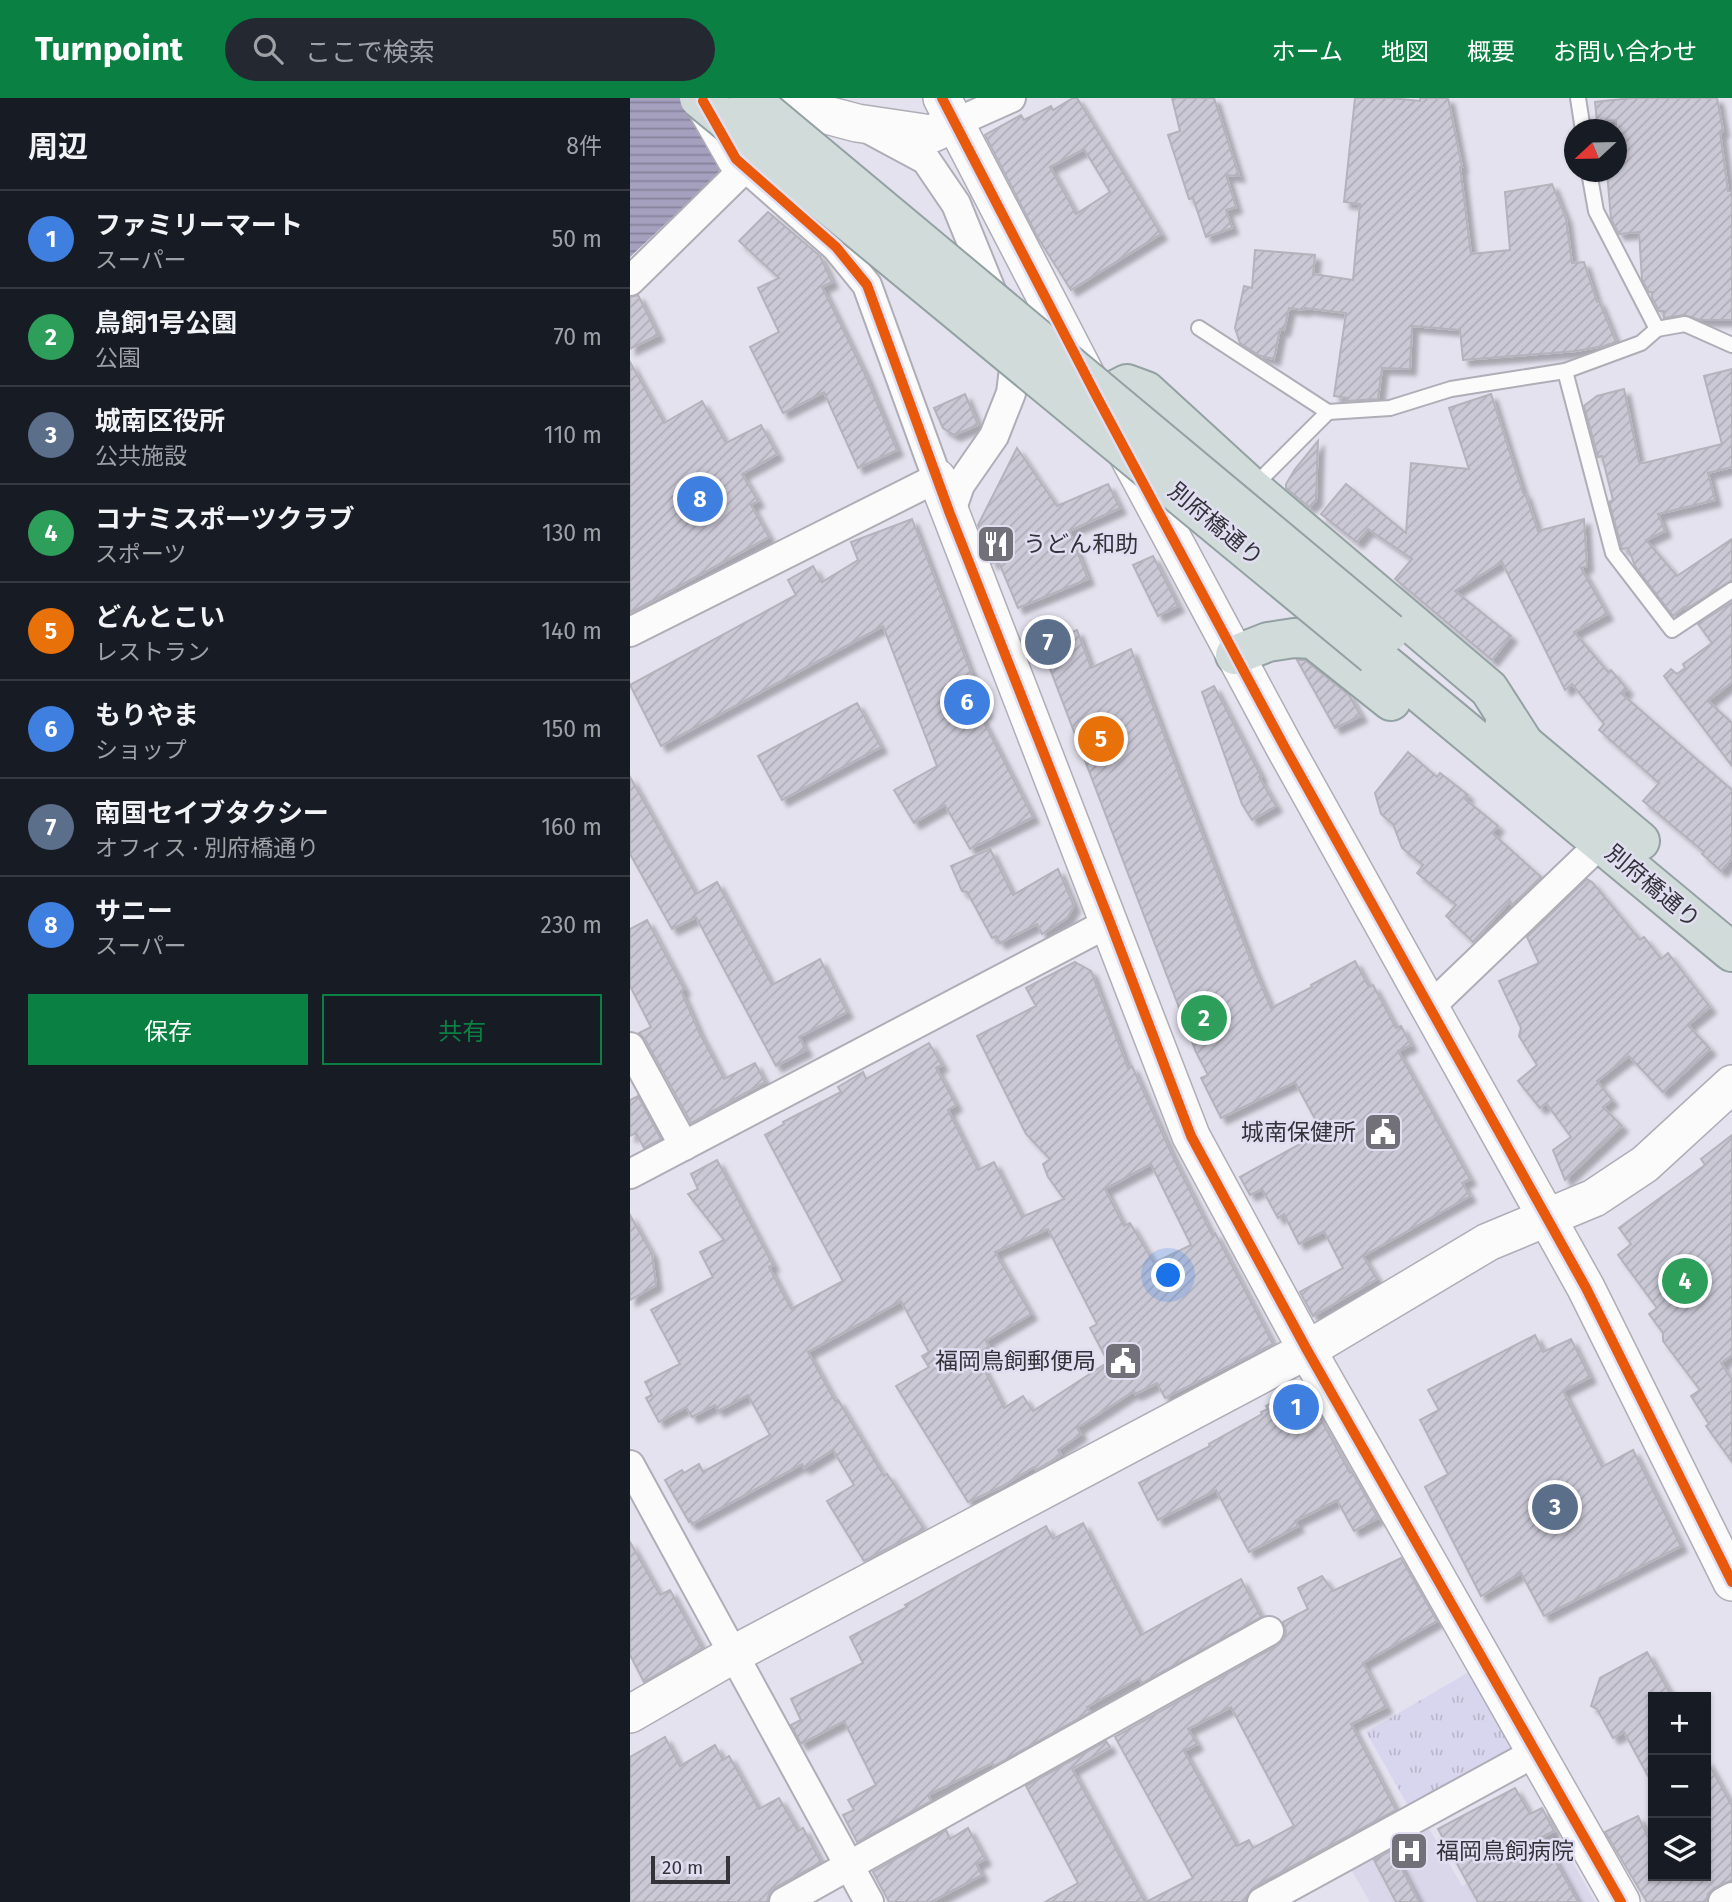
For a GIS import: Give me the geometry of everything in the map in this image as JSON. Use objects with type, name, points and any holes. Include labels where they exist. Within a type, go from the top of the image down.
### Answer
[{"type":"highway","name":"別府橋通り","points":[[748,98],[1381,644],[1601,843],[1732,952]]},
{"type":"highway","name":"別府橋通り","points":[[701,99],[1381,644],[1523,742],[1732,920]]},
{"type":"highway","points":[[1098,399],[1127,384],[1146,391],[1252,488],[1489,689],[1523,742]]},
{"type":"highway","points":[[1235,656],[1268,642],[1294,638],[1313,639],[1569,845],[1601,843]]},
{"type":"street","points":[[776,102],[857,123],[930,134],[949,111],[1011,98]]},
{"type":"street","points":[[701,99],[741,164],[836,247],[867,285],[950,514],[1191,1136],[1307,1350],[1620,1902]]},
{"type":"street","points":[[949,111],[1235,656],[1586,1288],[1728,1562]]},
{"type":"street","points":[[857,123],[926,160],[956,204],[1011,341],[1014,369],[1011,393],[994,436],[960,485],[950,514]]},
{"type":"street","points":[[630,281],[741,164]]},
{"type":"street","points":[[630,632],[937,478]]},
{"type":"street","points":[[1429,1008],[1601,843]]},
{"type":"street","points":[[630,1174],[1110,922]]},
{"type":"street","points":[[630,1047],[684,1146]]},
{"type":"street","points":[[630,1714],[734,1654],[1307,1350],[1489,1242],[1594,1198],[1645,1164],[1732,1084]]},
{"type":"street","points":[[630,1465],[869,1902]]},
{"type":"street","points":[[784,1902],[1269,1631]]},
{"type":"street","points":[[1262,1902],[1536,1752]]},
{"type":"street","points":[[1723,1902],[1732,1897]]},
{"type":"lane","points":[[1578,98],[1581,119]]},
{"type":"lane","points":[[1592,182],[1596,211],[1657,329]]},
{"type":"lane","points":[[1199,328],[1328,412],[1390,408],[1451,389],[1565,371],[1641,343],[1657,329],[1685,324],[1732,345]]},
{"type":"lane","points":[[1565,371],[1613,553],[1621,564],[1672,630],[1732,590]]},
{"type":"lane","points":[[1252,488],[1328,412]]},
{"type":"shaded area","points":[[630,98],[780,98],[712,180],[630,257]]},
{"type":"shaded area","name":"福岡鳥飼病院","points":[[1426,1823],[1462,1886],[1557,1835],[1595,1902],[1370,1902],[1349,1866]]},
{"type":"green space","points":[[1474,1669],[1520,1748],[1411,1811],[1366,1732]]},
{"type":"building","points":[[1077,98],[1161,234],[1071,290],[1038,238],[985,135],[1021,115],[1024,120],[1051,106],[1053,110]],"holes":[[[1084,149],[1110,192],[1076,214],[1050,167]]]},
{"type":"building","points":[[1172,98],[1214,98],[1239,176],[1226,175],[1236,207],[1226,210],[1232,228],[1206,237],[1193,198],[1189,199],[1168,135],[1180,131]]},
{"type":"building","points":[[1355,98],[1420,101],[1420,98],[1448,98],[1462,167],[1471,254],[1510,250],[1505,192],[1552,184],[1566,219],[1572,263],[1584,262],[1597,302],[1599,301],[1616,342],[1576,351],[1463,360],[1460,330],[1412,326],[1410,369],[1382,368],[1378,399],[1346,401],[1347,398],[1334,396],[1346,313],[1289,308],[1284,330],[1280,329],[1274,359],[1260,356],[1240,343],[1235,328],[1244,286],[1252,288],[1255,250],[1315,255],[1313,274],[1353,280],[1360,204],[1344,202]]},
{"type":"building","points":[[1632,98],[1717,98],[1728,191],[1732,191],[1732,320],[1700,320],[1684,315],[1664,318],[1664,311],[1659,311],[1652,292],[1649,292],[1642,280],[1639,232],[1619,234],[1611,219],[1608,182],[1627,182],[1627,119],[1597,119],[1595,102]]},
{"type":"building","points":[[768,212],[820,256],[832,282],[822,287],[864,372],[897,450],[858,468],[824,392],[783,413],[750,347],[779,332],[758,288],[779,278],[739,241]]},
{"type":"building","points":[[638,295],[658,335],[630,349],[630,297]]},
{"type":"building","points":[[630,362],[664,423],[702,401],[726,443],[761,425],[777,454],[742,474],[758,501],[751,505],[769,537],[630,613]]},
{"type":"building","points":[[1732,369],[1732,467],[1708,473],[1715,500],[1658,514],[1665,531],[1646,540],[1677,576],[1732,539],[1732,580],[1673,616],[1635,566],[1628,548],[1622,549],[1609,502],[1613,500],[1602,456],[1598,457],[1584,406],[1597,396],[1624,389],[1639,462],[1722,444],[1704,376]]},
{"type":"building","points":[[965,394],[978,425],[954,435],[943,428],[934,408]]},
{"type":"building","points":[[1491,394],[1538,531],[1584,519],[1587,566],[1581,568],[1607,614],[1574,632],[1608,672],[1611,670],[1627,689],[1622,694],[1732,790],[1732,858],[1721,871],[1702,854],[1704,852],[1643,801],[1659,783],[1599,730],[1604,724],[1572,684],[1565,690],[1502,562],[1455,591],[1511,636],[1492,660],[1395,579],[1412,559],[1368,529],[1357,542],[1321,514],[1346,484],[1406,533],[1411,463],[1469,469],[1449,408]]},
{"type":"building","points":[[1318,441],[1316,500],[1309,507],[1286,488],[1286,484]]},
{"type":"building","points":[[1017,448],[1057,506],[1108,484],[1120,508],[1069,531],[1088,579],[1018,608],[998,560],[992,563],[978,525]]},
{"type":"building","points":[[912,519],[986,712],[980,715],[1033,817],[970,849],[945,805],[914,823],[894,790],[937,766],[883,626],[661,746],[630,685],[796,595],[788,580],[813,566],[822,582],[858,560],[851,542]]},
{"type":"building","points":[[1153,556],[1178,606],[1158,616],[1133,565]]},
{"type":"building","points":[[1732,602],[1732,682],[1708,701],[1732,723],[1732,766],[1664,676],[1671,669],[1677,674],[1685,668],[1683,664],[1712,643],[1698,624]]},
{"type":"building","points":[[1077,630],[1091,668],[1131,649],[1271,1008],[1355,961],[1369,987],[1373,985],[1396,1028],[1401,1026],[1411,1045],[1398,1051],[1470,1179],[1462,1183],[1470,1196],[1363,1256],[1377,1279],[1313,1316],[1300,1292],[1343,1268],[1324,1231],[1299,1244],[1284,1214],[1278,1218],[1262,1189],[1250,1195],[1240,1177],[1322,1132],[1295,1082],[1221,1118],[1201,1078],[1208,1075],[1196,1052],[1041,645]]},
{"type":"building","points":[[1297,660],[1305,660],[1349,695],[1361,716],[1335,728]]},
{"type":"building","points":[[1214,686],[1276,806],[1252,820],[1242,804],[1202,692]]},
{"type":"building","points":[[857,703],[881,747],[782,800],[758,756]]},
{"type":"building","points":[[1408,752],[1437,777],[1440,773],[1468,795],[1465,799],[1498,826],[1492,833],[1541,877],[1512,905],[1510,901],[1473,942],[1446,916],[1456,905],[1417,873],[1423,865],[1402,848],[1393,824],[1381,814],[1375,793]]},
{"type":"building","points":[[630,777],[696,894],[717,882],[772,985],[820,959],[847,1012],[799,1037],[806,1050],[776,1066],[696,917],[672,929],[630,854]]},
{"type":"building","points":[[990,849],[1013,895],[1058,869],[1074,906],[1067,918],[1042,934],[1037,924],[1000,943],[996,936],[992,938],[967,892],[962,891],[951,866]]},
{"type":"building","points":[[1587,879],[1640,940],[1644,937],[1661,959],[1668,953],[1710,1007],[1688,1025],[1710,1049],[1663,1092],[1629,1056],[1597,1081],[1612,1100],[1603,1107],[1622,1126],[1565,1180],[1553,1150],[1571,1137],[1546,1103],[1540,1108],[1518,1081],[1537,1065],[1519,1036],[1521,1028],[1499,981],[1539,963],[1527,937]]},
{"type":"building","points":[[647,920],[684,989],[681,991],[699,1032],[724,1079],[755,1063],[765,1082],[691,1123],[645,1039],[639,1033],[651,1027],[630,986],[630,929]]},
{"type":"building","points":[[1075,962],[1091,971],[1128,1068],[1132,1066],[1212,1235],[1215,1233],[1273,1344],[1165,1398],[1157,1383],[1135,1394],[1134,1391],[1077,1428],[1081,1434],[1058,1450],[1061,1455],[1036,1470],[1034,1467],[1001,1487],[968,1502],[896,1386],[929,1367],[922,1356],[929,1352],[901,1301],[808,1352],[835,1401],[838,1400],[884,1476],[887,1474],[924,1529],[864,1561],[827,1501],[854,1485],[833,1450],[804,1468],[802,1464],[692,1524],[665,1480],[699,1464],[703,1472],[770,1435],[748,1395],[718,1411],[715,1405],[692,1417],[686,1407],[659,1422],[646,1398],[652,1395],[645,1382],[680,1364],[651,1310],[713,1277],[700,1252],[724,1240],[688,1194],[698,1189],[691,1174],[717,1160],[773,1265],[769,1267],[791,1309],[843,1281],[765,1135],[784,1124],[783,1122],[841,1092],[838,1087],[863,1072],[866,1079],[929,1043],[942,1065],[936,1068],[956,1105],[948,1110],[978,1170],[994,1162],[1022,1217],[1064,1199],[1048,1177],[1043,1164],[1050,1159],[1026,1134],[977,1036],[1036,1006],[1026,988]],"holes":[[[1151,1164],[1191,1245],[1154,1263],[1130,1223],[1124,1226],[1105,1189]],[[1048,1229],[1097,1324],[1090,1328],[1108,1362],[1033,1411],[1023,1396],[1004,1408],[976,1354],[989,1347],[986,1341],[1031,1314],[995,1252]]]},
{"type":"building","points":[[638,1096],[661,1139],[644,1148],[636,1133],[630,1136],[630,1100]]},
{"type":"building","points":[[1732,1135],[1732,1355],[1721,1363],[1732,1380],[1732,1462],[1706,1426],[1709,1424],[1691,1396],[1700,1390],[1663,1341],[1663,1333],[1649,1314],[1657,1308],[1618,1255],[1631,1244],[1619,1228],[1705,1165],[1701,1159]]},
{"type":"building","points":[[630,1215],[652,1254],[656,1285],[630,1300]]},
{"type":"building","points":[[1535,1335],[1543,1352],[1571,1339],[1590,1377],[1563,1391],[1602,1467],[1633,1450],[1681,1546],[1544,1616],[1521,1573],[1481,1596],[1425,1487],[1448,1474],[1420,1420],[1439,1410],[1428,1390]]},
{"type":"building","points":[[1303,1386],[1350,1473],[1352,1472],[1378,1518],[1354,1531],[1337,1500],[1295,1521],[1298,1526],[1249,1552],[1216,1490],[1158,1520],[1139,1483],[1210,1446],[1209,1444],[1262,1414],[1261,1412],[1268,1409],[1266,1406]]},
{"type":"building","points":[[1083,1523],[1141,1635],[1241,1579],[1261,1617],[1142,1683],[1139,1678],[1087,1707],[1090,1712],[994,1766],[992,1763],[928,1795],[931,1801],[857,1842],[843,1815],[854,1810],[848,1800],[876,1785],[844,1721],[801,1744],[791,1725],[801,1720],[791,1699],[863,1663],[850,1637],[1046,1526],[1053,1539]]},
{"type":"building","points":[[630,1542],[660,1595],[670,1590],[702,1648],[644,1682],[630,1655]]},
{"type":"building","points":[[1401,1558],[1437,1621],[1363,1663],[1386,1707],[1351,1724],[1396,1810],[1254,1887],[1245,1902],[1146,1902],[1193,1878],[1115,1737],[1278,1645],[1286,1632],[1283,1622],[1308,1609],[1298,1588],[1322,1576],[1333,1591]],"holes":[[[1231,1707],[1294,1826],[1253,1848],[1249,1840],[1237,1846],[1184,1751],[1197,1744],[1188,1729]]]},
{"type":"building","points":[[1647,1652],[1669,1692],[1648,1692],[1648,1776],[1624,1732],[1613,1738],[1597,1709],[1591,1706],[1600,1678]]},
{"type":"building","points":[[665,1737],[680,1766],[715,1745],[723,1760],[729,1756],[759,1809],[779,1798],[798,1831],[803,1828],[821,1862],[776,1887],[769,1894],[767,1902],[630,1902],[630,1757]]},
{"type":"building","points":[[1106,1741],[1110,1747],[1072,1769],[1145,1902],[1045,1902],[1078,1883],[1026,1786]]},
{"type":"building","points":[[1711,1768],[1732,1806],[1732,1880],[1714,1888],[1708,1894],[1706,1902],[1647,1902],[1605,1832],[1638,1816],[1648,1837],[1648,1881],[1711,1881]]},
{"type":"building","points":[[1515,1788],[1530,1814],[1542,1808],[1554,1831],[1542,1837],[1578,1902],[1478,1902],[1438,1829]]},
{"type":"building","points":[[968,1828],[985,1859],[976,1864],[982,1875],[931,1902],[889,1902],[873,1872],[946,1830],[950,1839]]},
{"type":"building","points":[[1392,1850],[1419,1902],[1396,1902],[1374,1860]]},
{"type":"cycle path","points":[[942,98],[1098,399],[1284,746],[1586,1288],[1732,1582]]},
{"type":"cycle path","points":[[703,101],[736,159],[836,247],[867,285],[950,514],[1191,1136],[1307,1350],[1621,1902]]},
{"type":"place","name":"サニー","points":[[700,499]]},
{"type":"place","name":"うどん和助","points":[[996,544]]},
{"type":"place","name":"南国セイブタクシー","points":[[1048,642]]},
{"type":"place","name":"もりやま","points":[[967,702]]},
{"type":"place","name":"どんとこい","points":[[1101,739]]},
{"type":"place","name":"鳥飼1号公園","points":[[1204,1018]]},
{"type":"place","name":"城南保健所","points":[[1383,1132]]},
{"type":"place","name":"コナミスポーツクラブ","points":[[1685,1281]]},
{"type":"place","name":"福岡鳥飼郵便局","points":[[1123,1361]]},
{"type":"place","name":"ファミリーマート","points":[[1296,1407]]},
{"type":"place","name":"城南区役所","points":[[1555,1507]]},
{"type":"place","name":"福岡鳥飼病院","points":[[1409,1851]]}]
